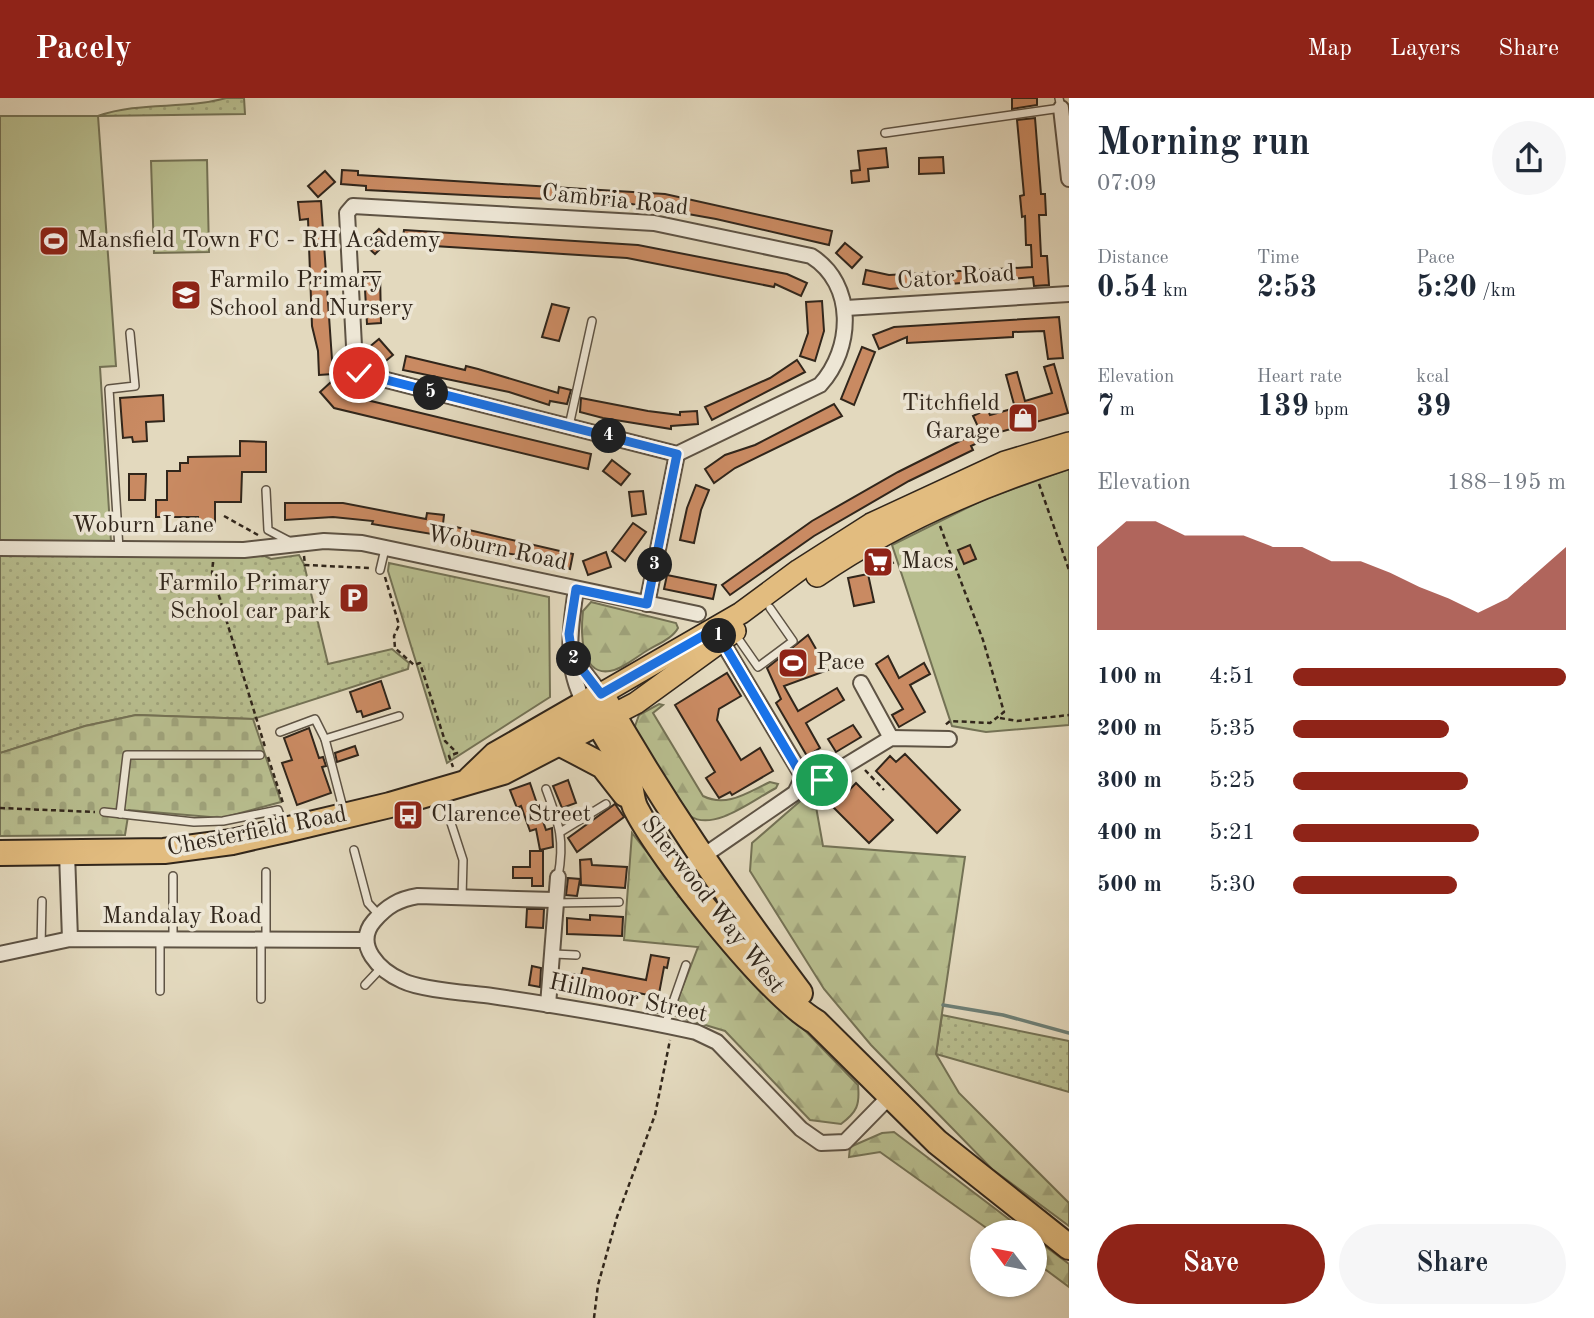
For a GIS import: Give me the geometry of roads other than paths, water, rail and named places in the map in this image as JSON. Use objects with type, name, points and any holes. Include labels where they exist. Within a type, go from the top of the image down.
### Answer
[{"type":"highway","name":"Chesterfield Road","points":[[0,853],[164,851],[229,843],[345,816],[460,775],[503,772],[561,744],[599,709]]},
{"type":"highway","points":[[460,775],[495,755],[599,709]]},
{"type":"highway","name":"Sherwood Way West","points":[[599,709],[632,789],[634,806],[680,872],[736,943],[797,1010],[816,1021],[937,1142],[1069,1247]]},
{"type":"highway","name":"Sherwood Way West","points":[[599,709],[699,857],[807,1002],[816,1021]]},
{"type":"highway","points":[[561,744],[603,766],[634,806]]},
{"type":"main road","points":[[599,709],[724,631],[872,524],[1005,462],[1069,443]]},
{"type":"main road","points":[[724,631],[770,608],[835,563],[933,511],[1033,469],[1069,457]]},
{"type":"street","points":[[1060,103],[1069,179]]},
{"type":"street","name":"Cambria Road","points":[[569,426],[359,373],[355,365],[348,209],[353,206],[654,223],[811,256],[822,263],[840,289],[846,308]]},
{"type":"street","name":"Cator Road","points":[[846,308],[1069,294]]},
{"type":"street","points":[[569,426],[677,454],[820,385],[832,369],[845,326],[846,308]]},
{"type":"street","points":[[647,604],[677,454]]},
{"type":"street","name":"Woburn Road","points":[[293,547],[324,541],[362,543],[698,614]]},
{"type":"street","name":"Woburn Lane","points":[[0,548],[293,547]]},
{"type":"street","points":[[576,589],[569,634],[572,656],[569,669],[599,709]]},
{"type":"street","points":[[724,631],[803,778]]},
{"type":"street","points":[[861,683],[891,738]]},
{"type":"street","points":[[803,778],[822,780],[891,738],[944,739]]},
{"type":"street","points":[[680,872],[795,793],[803,778]]},
{"type":"street","points":[[67,853],[70,939]]},
{"type":"street","points":[[548,1004],[554,954],[554,901],[558,877]]},
{"type":"street","points":[[384,968],[369,953],[365,940],[368,928],[398,899],[418,896],[554,901]]},
{"type":"street","name":"Mandalay Road","points":[[0,954],[41,948],[70,939],[365,940]]},
{"type":"street","name":"Hillmoor Street","points":[[384,968],[411,985],[548,1004],[696,1032],[717,1042],[801,1129],[821,1143],[845,1142],[890,1096]]},
{"type":"lane","points":[[885,133],[1060,103]]},
{"type":"lane","points":[[569,426],[592,321]]},
{"type":"lane","points":[[119,549],[108,389],[135,386],[130,333]]},
{"type":"lane","points":[[266,490],[268,530],[293,547]]},
{"type":"lane","points":[[380,570],[385,549]]},
{"type":"lane","points":[[724,631],[758,667],[793,641],[770,608]]},
{"type":"lane","points":[[325,739],[399,716]]},
{"type":"lane","points":[[280,732],[315,719],[325,739],[345,816]]},
{"type":"lane","points":[[120,814],[127,755],[260,755]]},
{"type":"lane","points":[[546,789],[562,831],[563,850],[558,877]]},
{"type":"lane","points":[[562,831],[606,804]]},
{"type":"lane","points":[[104,812],[194,822],[223,821],[278,810],[285,830]]},
{"type":"lane","points":[[451,822],[463,860],[462,898]]},
{"type":"lane","points":[[354,850],[369,903],[379,915]]},
{"type":"lane","points":[[261,999],[267,872]]},
{"type":"lane","points":[[160,991],[173,876]]},
{"type":"lane","points":[[41,948],[42,901]]},
{"type":"lane","points":[[554,901],[620,902]]},
{"type":"lane","points":[[554,954],[576,956]]},
{"type":"lane","points":[[665,1025],[686,965]]},
{"type":"lane","points":[[365,985],[384,968]]},
{"type":"waterway","points":[[943,1005],[1003,1015],[1069,1033]]},
{"type":"place","name":"Mansfield Town FC - RH Academy","points":[[54,241]]},
{"type":"place","name":"Farmilo Primary School and Nursery","points":[[186,295]]},
{"type":"place","name":"Titchfield Garage","points":[[1023,418]]},
{"type":"place","name":"Macs","points":[[878,562]]},
{"type":"place","name":"Farmilo Primary School car park","points":[[354,598]]},
{"type":"place","name":"Pace","points":[[793,663]]},
{"type":"place","name":"Clarence Street","points":[[408,815]]}]
